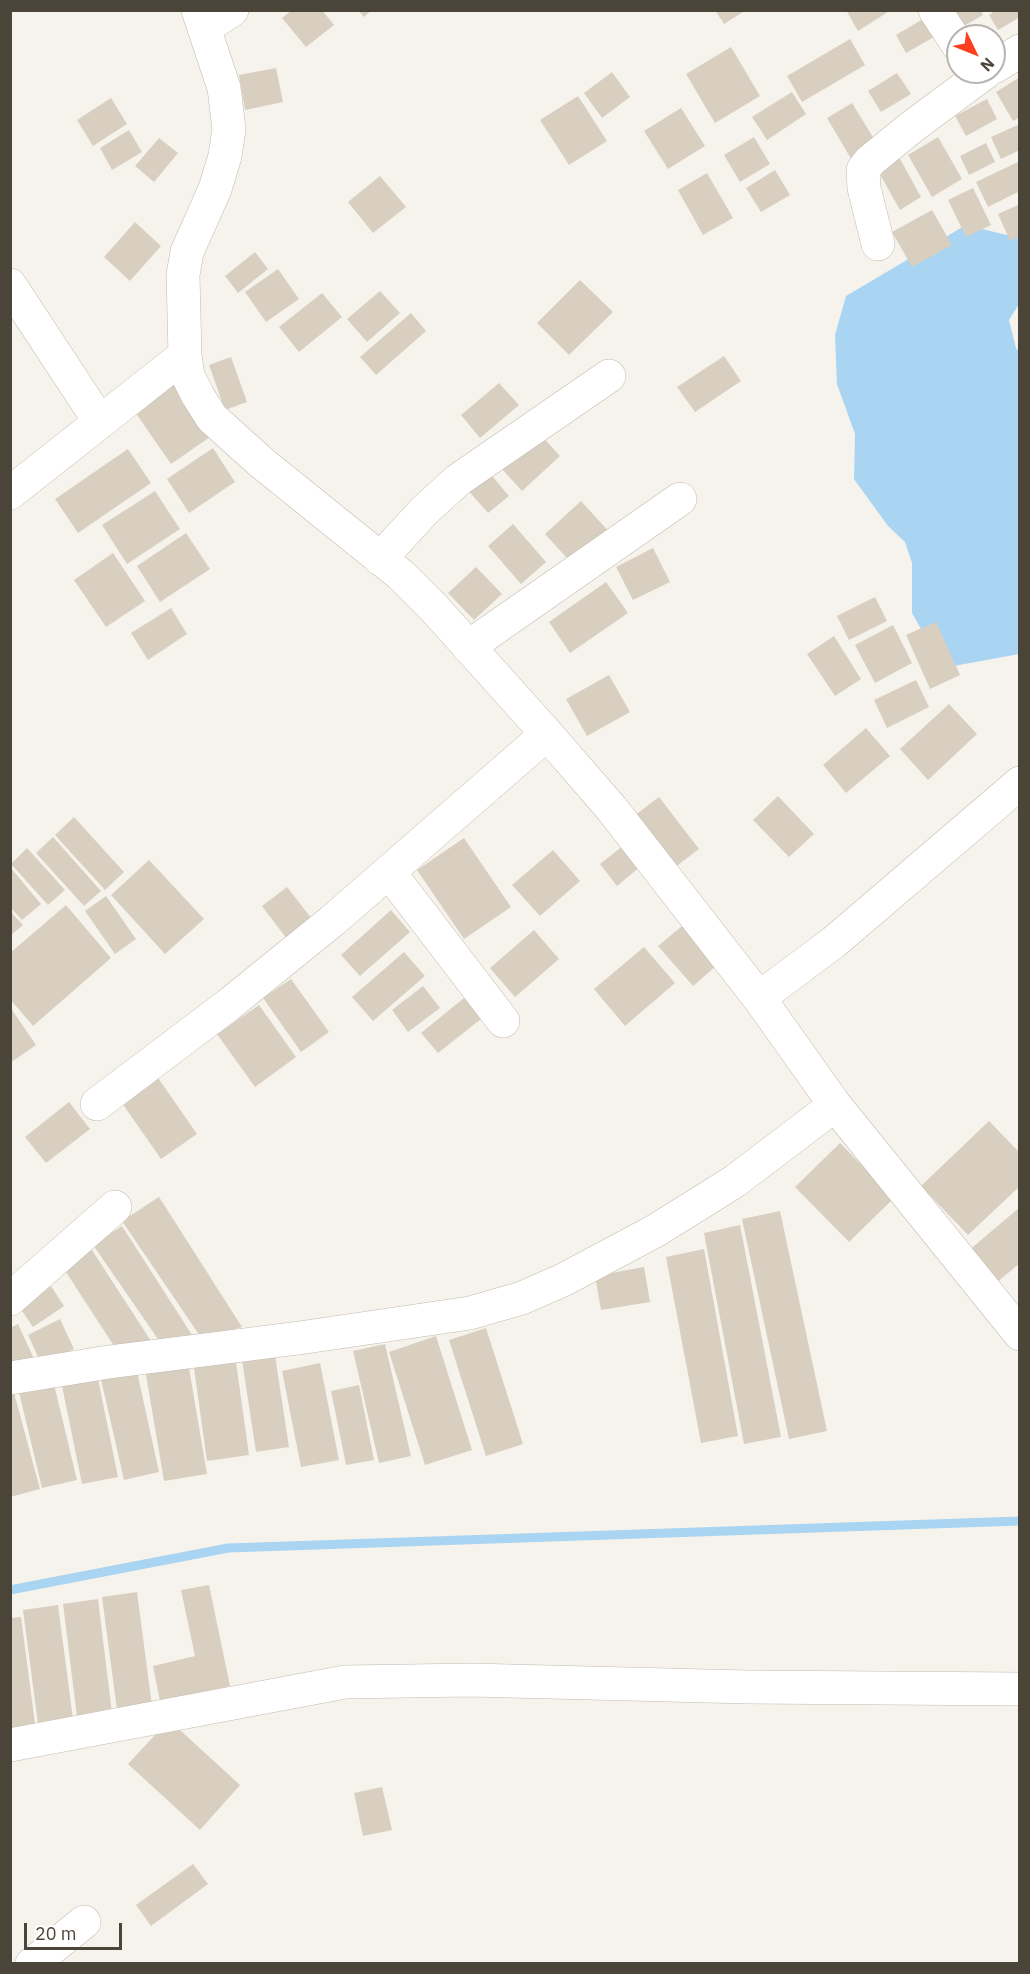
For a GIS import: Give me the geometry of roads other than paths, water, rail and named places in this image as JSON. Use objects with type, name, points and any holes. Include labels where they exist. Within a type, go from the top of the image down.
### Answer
[{"type":"street","points":[[232,10],[201,19],[224,88],[229,129],[225,156],[215,189],[187,252],[183,275],[185,356],[188,376],[198,396],[212,418],[262,463],[409,584],[547,734],[612,809],[759,998],[835,1105],[1015,1323]]},
{"type":"street","points":[[935,10],[946,27]]},
{"type":"street","points":[[1006,59],[1020,51]]},
{"type":"street","points":[[878,244],[864,188],[863,170],[870,161],[968,84]]},
{"type":"street","points":[[10,285],[100,422]]},
{"type":"street","points":[[10,493],[185,356]]},
{"type":"street","points":[[381,559],[424,511],[458,480],[609,376]]},
{"type":"street","points":[[468,647],[680,499]]},
{"type":"street","points":[[97,1104],[227,1006],[389,872],[547,734]]},
{"type":"street","points":[[759,998],[834,942],[1020,783]]},
{"type":"street","points":[[389,872],[502,1021]]},
{"type":"street","points":[[10,1378],[109,1362],[470,1313],[522,1298],[563,1280],[664,1226],[735,1181],[835,1105]]},
{"type":"street","points":[[10,1299],[115,1207]]},
{"type":"street","points":[[10,1745],[345,1682],[471,1680],[747,1687],[1020,1689]]},
{"type":"street","points":[[32,1964],[84,1922]]},
{"type":"water","points":[[966,225],[1019,238],[1019,304],[1009,320],[1016,348],[1020,353],[1019,654],[943,668],[912,613],[912,563],[905,542],[888,526],[854,479],[855,434],[837,384],[835,335],[846,296]]},
{"type":"waterway","points":[[10,1590],[228,1548],[1020,1521]]}]
